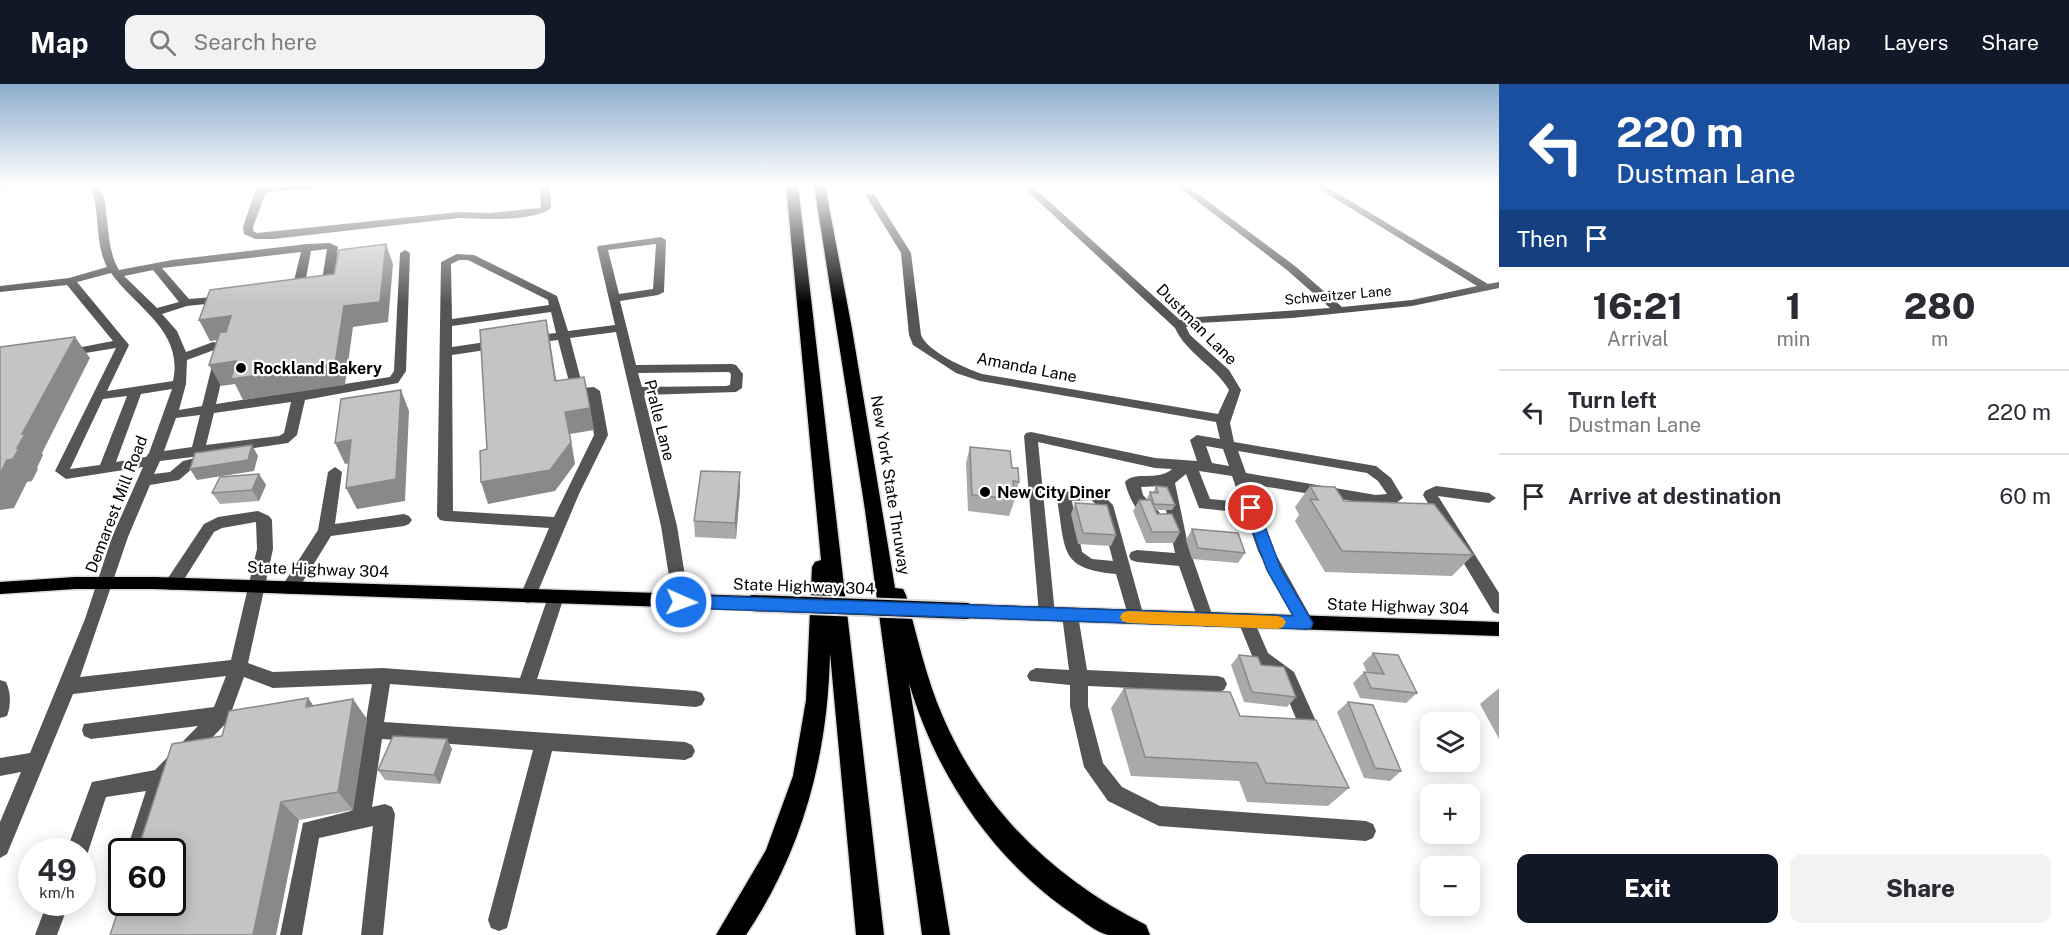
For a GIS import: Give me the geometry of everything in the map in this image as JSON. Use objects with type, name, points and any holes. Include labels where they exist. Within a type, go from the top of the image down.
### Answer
[{"type":"highway","points":[[796,225],[870,935]]},
{"type":"highway","name":"New York State Thruway","points":[[826,225],[874,510],[936,935]]},
{"type":"highway","points":[[730,935],[777,856],[791,819],[807,764],[818,695],[824,496]]},
{"type":"highway","points":[[874,510],[926,701],[947,750],[965,783],[1000,832],[1047,879],[1086,908],[1136,935]]},
{"type":"main road","name":"State Highway 304","points":[[0,588],[105,583],[172,584],[1499,629]]},
{"type":"street","points":[[103,225],[106,251],[115,271]]},
{"type":"street","points":[[249,225],[248,232],[255,236],[373,225]]},
{"type":"street","name":"Amanda Lane","points":[[890,225],[906,253],[915,335],[919,345],[960,370],[980,377],[1222,419]]},
{"type":"street","name":"Dustman Lane","points":[[1069,225],[1180,326],[1185,337],[1225,374],[1235,390],[1234,401],[1225,411],[1222,419]]},
{"type":"street","points":[[1233,225],[1291,268],[1340,311]]},
{"type":"street","points":[[1386,225],[1493,286]]},
{"type":"street","name":"Pralle Lane","points":[[614,298],[658,292],[661,240],[602,248],[636,392],[669,526],[681,602]]},
{"type":"street","points":[[0,289],[70,281],[115,271],[307,247],[333,247],[327,280],[319,286],[294,290],[307,247]]},
{"type":"street","points":[[170,415],[299,397],[385,382],[398,376],[405,253]]},
{"type":"street","points":[[528,596],[582,469],[602,435],[594,391],[578,393],[553,298],[470,257],[457,257],[446,261],[445,516],[559,523]]},
{"type":"street","points":[[155,266],[186,303]]},
{"type":"street","name":"Demarest Mill Road","points":[[0,847],[65,687],[180,384],[181,358],[174,335],[115,271]]},
{"type":"street","points":[[70,281],[123,345],[62,471],[66,474],[287,438],[299,397]]},
{"type":"street","name":"Schweitzer Lane","points":[[1180,326],[1185,322],[1198,320],[1340,311],[1412,303],[1493,286]]},
{"type":"street","points":[[155,312],[186,303],[240,297]]},
{"type":"street","points":[[446,323],[556,309]]},
{"type":"street","points":[[446,352],[621,328]]},
{"type":"street","points":[[54,355],[121,343]]},
{"type":"street","points":[[181,358],[213,346],[223,348],[198,451]]},
{"type":"street","points":[[631,369],[732,368],[737,375],[736,388],[726,390],[636,392]]},
{"type":"street","points":[[98,396],[180,384]]},
{"type":"street","points":[[106,469],[136,390]]},
{"type":"street","points":[[1222,419],[1228,444],[1275,570],[1305,623]]},
{"type":"street","points":[[1047,614],[1031,436],[1155,463],[1191,466],[1376,500],[1396,498],[1380,473],[1371,469],[1197,440],[1191,466],[1204,504],[1251,508]]},
{"type":"street","points":[[143,481],[174,476],[188,464],[203,459],[271,452]]},
{"type":"street","points":[[1176,520],[1153,514],[1136,497],[1132,482],[1167,481],[1191,466]]},
{"type":"street","points":[[290,588],[326,531],[335,472]]},
{"type":"street","points":[[1167,481],[1185,560],[1206,620]]},
{"type":"street","points":[[1489,498],[1436,491],[1430,495],[1499,607]]},
{"type":"street","points":[[1122,568],[1080,562],[1075,555],[1064,500],[1068,496],[1094,495],[1106,505],[1136,617]]},
{"type":"street","points":[[141,838],[160,779],[221,715],[238,667],[258,587],[265,549],[264,520],[258,516],[218,523],[209,528],[172,584]]},
{"type":"street","points":[[326,531],[405,520]]},
{"type":"street","points":[[1137,556],[1185,560]]},
{"type":"street","points":[[526,686],[556,597]]},
{"type":"street","points":[[1070,615],[1079,676],[1078,706],[1094,767],[1115,794],[1160,816],[1366,831]]},
{"type":"street","points":[[1246,621],[1261,658],[1288,677],[1321,756]]},
{"type":"street","points":[[65,687],[238,667],[273,680],[382,676],[696,699]]},
{"type":"street","points":[[360,819],[382,676]]},
{"type":"street","points":[[1036,676],[1079,676],[1218,684]]},
{"type":"street","points":[[0,688],[0,710]]},
{"type":"street","points":[[92,730],[221,715]]},
{"type":"street","points":[[374,730],[685,751]]},
{"type":"street","points":[[499,920],[545,742]]},
{"type":"street","points":[[0,767],[35,760]]},
{"type":"street","points":[[82,838],[99,789],[160,779]]},
{"type":"street","points":[[291,935],[310,830],[385,814],[372,935]]},
{"type":"street","points":[[46,935],[53,916]]},
{"type":"building","points":[[386,244],[380,302],[344,306],[335,364],[231,379],[236,361],[209,365],[220,332],[226,332],[231,316],[199,320],[210,290],[334,274],[339,250]]},
{"type":"building","points":[[546,320],[555,381],[584,377],[590,408],[565,412],[571,442],[550,470],[481,482],[480,451],[487,449],[480,330]]},
{"type":"building","points":[[75,337],[22,434],[25,434],[13,459],[7,460],[0,474],[0,347]]},
{"type":"building","points":[[401,390],[396,479],[346,488],[351,440],[335,443],[341,399]]},
{"type":"building","points":[[252,445],[248,460],[190,469],[195,453]]},
{"type":"building","points":[[970,447],[1010,451],[1012,468],[1018,468],[1019,482],[1013,481],[1015,499],[972,495]]},
{"type":"building","points":[[701,471],[740,472],[735,523],[694,521]]},
{"type":"building","points":[[259,474],[252,490],[212,493],[220,477]]},
{"type":"building","points":[[1156,486],[1167,487],[1175,505],[1154,504],[1150,492],[1158,493]]},
{"type":"building","points":[[1310,486],[1335,487],[1344,501],[1434,504],[1473,555],[1342,551],[1310,499],[1318,500]]},
{"type":"building","points":[[1139,500],[1151,500],[1157,514],[1172,514],[1180,532],[1152,532]]},
{"type":"building","points":[[1075,503],[1107,505],[1116,535],[1083,533]]},
{"type":"building","points":[[1192,529],[1238,533],[1245,553],[1198,548]]},
{"type":"building","points":[[1373,653],[1398,655],[1417,693],[1371,688],[1364,672],[1384,674]]},
{"type":"building","points":[[1239,655],[1258,657],[1261,665],[1284,667],[1296,697],[1252,692]]},
{"type":"building","points":[[1124,688],[1230,692],[1240,716],[1316,720],[1349,788],[1266,783],[1257,763],[1145,757]]},
{"type":"building","points":[[308,698],[306,707],[353,699],[338,792],[281,802],[253,935],[110,935],[116,916],[186,916],[186,838],[142,838],[172,744],[222,736],[229,711]]},
{"type":"building","points":[[1348,702],[1373,705],[1401,771],[1375,768]]},
{"type":"building","points":[[393,736],[447,739],[434,775],[378,770]]},
{"type":"slow traffic","points":[[1128,617],[1278,622]]},
{"type":"place","name":"Rockland Bakery","points":[[241,368]]},
{"type":"place","name":"New City Diner","points":[[985,492]]},
{"type":"route","points":[[681,602],[1305,623],[1266,551],[1251,508]]}]
